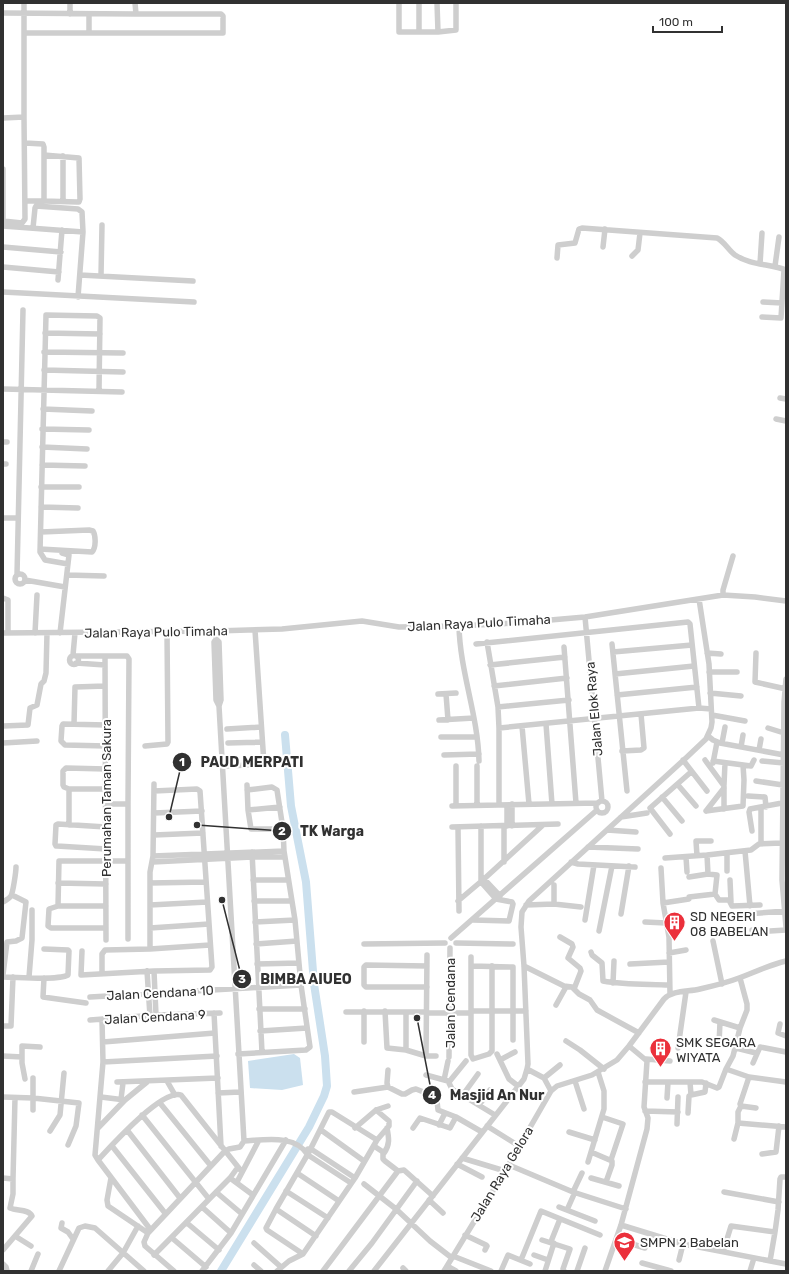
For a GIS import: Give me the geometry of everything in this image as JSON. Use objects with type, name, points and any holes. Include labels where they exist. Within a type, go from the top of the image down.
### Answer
[{"type":"street","points":[[3,169],[3,221],[22,223],[24,222],[25,201],[24,3]]},
{"type":"street","points":[[70,3],[70,14]]},
{"type":"street","points":[[136,3],[136,14]]},
{"type":"street","points":[[399,3],[399,32],[438,32],[456,30],[456,3]]},
{"type":"street","points":[[419,3],[419,32]]},
{"type":"street","points":[[437,3],[438,32]]},
{"type":"street","points":[[3,13],[221,14],[223,16],[223,33],[24,33]]},
{"type":"street","points":[[89,14],[89,33]]},
{"type":"street","points":[[3,118],[24,117]]},
{"type":"street","points":[[25,142],[43,144],[44,201]]},
{"type":"street","points":[[25,201],[79,202],[80,159],[76,156],[44,155]]},
{"type":"street","points":[[63,156],[63,201]]},
{"type":"street","points":[[34,228],[36,206],[78,209],[82,212],[83,232],[78,296]]},
{"type":"street","points":[[101,276],[102,225]]},
{"type":"street","points":[[3,226],[83,232]]},
{"type":"street","points":[[557,258],[558,245],[575,243],[580,228],[717,238],[721,240],[735,255],[746,260],[775,266],[785,270],[781,318],[762,317]]},
{"type":"street","points":[[58,280],[62,230]]},
{"type":"street","points":[[603,246],[605,230]]},
{"type":"street","points":[[632,256],[638,250],[640,232]]},
{"type":"street","points":[[760,264],[762,233]]},
{"type":"street","points":[[775,266],[779,237]]},
{"type":"street","points":[[3,247],[61,252]]},
{"type":"street","points":[[3,267],[59,272]]},
{"type":"street","points":[[80,275],[193,281]]},
{"type":"street","points":[[3,292],[194,302]]},
{"type":"street","points":[[763,302],[782,303]]},
{"type":"street","points":[[23,310],[18,576],[23,575],[25,580],[65,587]]},
{"type":"street","points":[[68,564],[45,560],[40,551],[45,315],[97,316],[100,319],[99,392]]},
{"type":"street","points":[[45,333],[100,334]]},
{"type":"street","points":[[44,352],[123,353]]},
{"type":"street","points":[[44,370],[123,372]]},
{"type":"street","points":[[3,389],[122,392]]},
{"type":"street","points":[[780,398],[786,399]]},
{"type":"street","points":[[43,409],[92,411]]},
{"type":"street","points":[[776,419],[786,421]]},
{"type":"street","points":[[42,429],[89,430]]},
{"type":"street","points":[[42,448],[87,448]]},
{"type":"street","points":[[42,465],[85,466]]},
{"type":"street","points":[[41,487],[79,487]]},
{"type":"street","points":[[41,507],[78,508]]},
{"type":"street","points":[[3,518],[18,518]]},
{"type":"street","points":[[40,532],[89,530],[93,531],[95,534],[94,549],[92,552],[40,551]]},
{"type":"street","points":[[40,551],[68,554],[60,633]]},
{"type":"street","points":[[723,595],[723,590],[733,556]]},
{"type":"street","points":[[67,575],[104,576]]},
{"type":"street","points":[[35,633],[37,595]]},
{"type":"street","name":"Jalan Raya Pulo Timaha","points":[[5,633],[35,633],[47,638],[60,633],[74,636],[216,636],[255,634],[282,629],[362,621],[399,627],[459,628],[516,623],[586,624],[700,603],[723,595],[786,601]]},
{"type":"street","points":[[5,598],[9,606],[6,618],[5,633]]},
{"type":"street","points":[[374,1271],[524,1079],[527,1069],[526,1011],[521,927],[522,912],[526,905],[708,736],[711,728],[712,712],[708,653],[700,603]]},
{"type":"street","points":[[476,644],[586,624],[686,622],[690,624],[699,708]]},
{"type":"street","name":"Jalan Elok Raya","points":[[586,624],[595,718],[600,802]]},
{"type":"street","points":[[459,628],[464,675],[474,718],[479,754],[477,805]]},
{"type":"street","points":[[228,766],[264,764],[255,634]]},
{"type":"street","points":[[74,636],[75,656],[78,661],[76,664],[106,665]]},
{"type":"street","points":[[145,746],[162,746],[168,742],[167,636]]},
{"type":"street","points":[[174,1271],[154,1255],[144,1244],[149,1231],[225,1151],[240,1147],[244,1141],[219,706],[221,700],[218,695],[217,663],[219,642],[216,636]]},
{"type":"street","points":[[3,726],[28,725],[30,708],[37,705],[41,684],[44,682],[47,638]]},
{"type":"street","points":[[487,642],[500,728],[499,805]]},
{"type":"street","points":[[612,644],[627,791]]},
{"type":"street","points":[[613,652],[692,645]]},
{"type":"street","points":[[564,647],[576,803]]},
{"type":"street","points":[[708,653],[721,654]]},
{"type":"street","points":[[756,653],[755,682],[785,689]]},
{"type":"street","points":[[75,656],[129,657],[128,940]]},
{"type":"street","name":"Perumahan Taman Sakura","points":[[106,656],[106,940]]},
{"type":"street","points":[[490,665],[565,657]]},
{"type":"street","points":[[615,674],[694,666]]},
{"type":"street","points":[[709,672],[737,672]]},
{"type":"street","points":[[494,686],[567,678]]},
{"type":"street","points":[[786,679],[782,803],[782,880],[786,927]]},
{"type":"street","points":[[74,724],[75,687],[106,686]]},
{"type":"street","points":[[617,695],[697,687]]},
{"type":"street","points":[[438,694],[456,693]]},
{"type":"street","points":[[710,693],[741,696]]},
{"type":"street","points":[[446,694],[448,720]]},
{"type":"street","points":[[498,707],[569,700]]},
{"type":"street","points":[[500,728],[699,708],[745,721]]},
{"type":"street","points":[[622,751],[641,750],[644,748],[641,714]]},
{"type":"street","points":[[439,720],[474,718]]},
{"type":"street","points":[[106,725],[63,724],[62,726],[62,743],[65,745],[106,746]]},
{"type":"street","points":[[546,724],[552,804]]},
{"type":"street","points":[[227,729],[261,726]]},
{"type":"street","points":[[522,726],[529,804]]},
{"type":"street","points":[[712,769],[713,761],[725,727]]},
{"type":"street","points":[[768,728],[784,733]]},
{"type":"street","points":[[740,747],[743,735]]},
{"type":"street","points":[[441,737],[477,736]]},
{"type":"street","points":[[708,736],[719,742],[784,755]]},
{"type":"street","points":[[759,750],[761,739]]},
{"type":"street","points":[[3,743],[37,741]]},
{"type":"street","points":[[228,743],[262,742]]},
{"type":"street","points":[[444,755],[479,754]]},
{"type":"street","points":[[683,760],[707,791]]},
{"type":"street","points":[[705,760],[724,787]]},
{"type":"street","points":[[713,761],[753,765],[754,760]]},
{"type":"street","points":[[762,761],[784,763]]},
{"type":"street","points":[[724,809],[725,763]]},
{"type":"street","points":[[724,787],[706,810],[708,812],[743,806],[743,765]]},
{"type":"street","points":[[456,766],[454,806],[607,803],[607,810],[601,813],[597,810]]},
{"type":"street","points":[[106,769],[64,768],[63,786],[69,788],[106,788]]},
{"type":"street","points":[[670,834],[650,808],[691,772]]},
{"type":"street","points":[[756,781],[783,785]]},
{"type":"street","points":[[150,949],[150,872],[153,859],[154,784]]},
{"type":"street","points":[[678,784],[696,806]]},
{"type":"street","points":[[238,1054],[308,1050],[310,1047],[301,985],[295,920],[284,854],[282,829],[280,807],[277,790],[274,787],[247,788],[251,828],[282,829]]},
{"type":"street","points":[[69,788],[69,825]]},
{"type":"street","points":[[82,951],[80,975],[154,970],[210,970],[212,967],[200,791],[199,789],[154,791]]},
{"type":"street","points":[[748,796],[765,797],[761,844]]},
{"type":"street","points":[[662,798],[682,821]]},
{"type":"street","points":[[597,810],[596,805],[600,802]]},
{"type":"street","points":[[752,831],[749,809],[782,803]]},
{"type":"street","points":[[106,804],[128,804]]},
{"type":"street","points":[[504,862],[510,805]]},
{"type":"street","points":[[248,810],[280,807]]},
{"type":"street","points":[[445,943],[450,948],[454,947],[454,940],[473,920],[597,810]]},
{"type":"street","points":[[154,813],[202,811]]},
{"type":"street","points":[[621,817],[647,812]]},
{"type":"street","points":[[452,827],[558,824]]},
{"type":"street","points":[[106,827],[56,825],[56,846],[106,849]]},
{"type":"street","points":[[458,901],[504,862],[543,825]]},
{"type":"street","points":[[473,920],[509,921],[513,902],[498,898],[483,880],[481,826]]},
{"type":"street","points":[[458,827],[459,911]]},
{"type":"street","points":[[607,830],[636,832]]},
{"type":"street","points":[[154,835],[203,833]]},
{"type":"street","points":[[697,856],[696,841],[711,841]]},
{"type":"street","points":[[665,858],[745,851],[751,850],[758,844],[782,843]]},
{"type":"street","points":[[588,847],[638,849]]},
{"type":"street","points":[[745,851],[750,906]]},
{"type":"street","points":[[727,853],[727,871]]},
{"type":"street","points":[[153,859],[284,854]]},
{"type":"street","points":[[252,855],[262,1052]]},
{"type":"street","points":[[707,855],[708,874]]},
{"type":"street","points":[[686,857],[688,874],[708,874],[717,876],[715,894],[719,900],[729,900],[731,902]]},
{"type":"street","points":[[58,906],[59,861],[128,861]]},
{"type":"street","points":[[571,862],[575,864],[635,867]]},
{"type":"street","points":[[584,920],[594,865]]},
{"type":"street","points":[[599,931],[612,866]]},
{"type":"street","points":[[621,914],[628,866]]},
{"type":"street","points":[[3,902],[12,896],[16,867]]},
{"type":"street","points":[[661,868],[663,903],[669,937],[670,994]]},
{"type":"street","points":[[253,880],[288,880]]},
{"type":"street","points":[[730,880],[732,906],[760,905]]},
{"type":"street","points":[[150,883],[206,882]]},
{"type":"street","points":[[58,883],[106,884]]},
{"type":"street","points":[[554,885],[554,904]]},
{"type":"street","points":[[663,903],[689,900],[689,897],[715,894]]},
{"type":"street","points":[[12,896],[26,902],[22,938],[16,941],[7,942],[3,976],[44,978],[68,976],[68,950],[44,949]]},
{"type":"street","points":[[254,902],[291,901]]},
{"type":"street","points":[[150,905],[207,902]]},
{"type":"street","points":[[526,905],[554,904],[581,907]]},
{"type":"street","points":[[106,906],[58,906],[49,909],[49,928],[106,928]]},
{"type":"street","points":[[29,977],[32,940],[32,910]]},
{"type":"street","points":[[733,915],[785,911]]},
{"type":"street","points":[[255,922],[295,920]]},
{"type":"street","points":[[645,922],[666,923]]},
{"type":"street","points":[[150,928],[209,924]]},
{"type":"street","points":[[752,930],[786,930]]},
{"type":"street","points":[[560,938],[572,944],[573,947],[568,958],[580,968],[574,989]]},
{"type":"street","points":[[364,944],[445,943],[447,940],[454,940],[513,944]]},
{"type":"street","points":[[256,944],[297,941]]},
{"type":"street","points":[[713,941],[722,984]]},
{"type":"street","points":[[102,974],[102,954],[105,950],[210,945]]},
{"type":"street","name":"Jalan Cendana","points":[[447,1081],[449,1059],[450,948]]},
{"type":"street","points":[[669,953],[686,950]]},
{"type":"street","points":[[591,952],[592,955],[602,963],[603,981],[613,983],[669,984]]},
{"type":"street","points":[[426,1056],[427,955]]},
{"type":"street","points":[[471,957],[471,1055],[476,1059],[492,1052],[492,966]]},
{"type":"street","points":[[613,983],[614,961]]},
{"type":"street","points":[[527,1069],[544,1078],[551,1091],[557,1086],[575,1081],[601,1070],[617,1060],[664,999],[670,994],[722,984],[764,967],[786,961]]},
{"type":"street","points":[[630,964],[669,962]]},
{"type":"street","points":[[257,964],[299,963]]},
{"type":"street","points":[[427,966],[364,966],[364,985],[366,987],[427,987]]},
{"type":"street","points":[[472,966],[513,966],[513,1040]]},
{"type":"street","points":[[524,966],[566,987],[574,989],[579,994],[590,1000],[597,1010],[639,1033]]},
{"type":"street","points":[[154,970],[156,1015]]},
{"type":"street","points":[[147,971],[150,1016]]},
{"type":"street","points":[[3,1026],[11,1026],[13,977]]},
{"type":"street","points":[[44,978],[43,997],[86,1003]]},
{"type":"street","points":[[646,1082],[706,1083],[719,1087],[736,1048],[740,1028],[748,1006],[740,978]]},
{"type":"street","name":"Jalan Cendana 10","points":[[90,997],[301,985]]},
{"type":"street","points":[[556,1005],[566,987]]},
{"type":"street","points":[[678,1048],[686,992]]},
{"type":"street","points":[[259,1009],[305,1008]]},
{"type":"street","points":[[364,1011],[364,1042]]},
{"type":"street","points":[[385,1011],[387,1048],[406,1050],[426,1056],[436,1056]]},
{"type":"street","points":[[346,1012],[526,1011]]},
{"type":"street","points":[[406,1012],[406,1050]]},
{"type":"street","name":"Jalan Cendana 9","points":[[90,1020],[156,1015],[217,1013],[215,1033]]},
{"type":"street","points":[[102,1020],[103,1062],[95,1155],[149,1231]]},
{"type":"street","points":[[714,1020],[740,1028]]},
{"type":"street","points":[[719,1044],[720,1022]]},
{"type":"street","points":[[780,1024],[778,1032],[786,1036]]},
{"type":"street","points":[[260,1031],[308,1028]]},
{"type":"street","points":[[103,1042],[215,1033],[221,1146]]},
{"type":"street","points":[[566,1042],[580,1050],[601,1070],[604,1091],[604,1109],[588,1162]]},
{"type":"street","points":[[25,1079],[22,1046],[40,1047]]},
{"type":"street","points":[[629,1046],[646,1059],[670,1061]]},
{"type":"street","points":[[753,1064],[756,1053],[760,1047],[786,1052]]},
{"type":"street","points":[[736,1048],[756,1053]]},
{"type":"street","points":[[515,1052],[499,1057],[509,1079],[518,1086]]},
{"type":"street","points":[[3,1056],[22,1057]]},
{"type":"street","points":[[103,1062],[216,1056]]},
{"type":"street","points":[[605,1271],[622,1225],[647,1129],[648,1118],[644,1107],[648,1063],[646,1059]]},
{"type":"street","points":[[447,1081],[466,1061]]},
{"type":"street","points":[[544,1078],[560,1065]]},
{"type":"street","points":[[726,1069],[749,1077],[786,1082]]},
{"type":"street","points":[[388,1070],[388,1087]]},
{"type":"street","points":[[50,1131],[60,1115],[64,1073]]},
{"type":"street","points":[[462,1096],[478,1074]]},
{"type":"street","points":[[426,1075],[447,1081],[452,1090],[495,1115]]},
{"type":"street","points":[[734,1139],[738,1123],[738,1112],[741,1106],[740,1102],[749,1077]]},
{"type":"street","points":[[33,1078],[33,1110]]},
{"type":"street","points":[[123,1100],[120,1082],[218,1078]]},
{"type":"street","points":[[167,1081],[174,1095]]},
{"type":"street","points":[[575,1081],[584,1109]]},
{"type":"street","points":[[98,1128],[123,1100],[147,1082]]},
{"type":"street","points":[[667,1098],[668,1082]]},
{"type":"street","points":[[688,1113],[689,1096],[691,1095],[690,1082]]},
{"type":"street","points":[[691,1095],[705,1092],[706,1083]]},
{"type":"street","points":[[354,1092],[388,1087],[402,1094],[407,1094],[416,1089],[437,1100],[437,1110],[482,1132]]},
{"type":"street","points":[[479,1105],[490,1090]]},
{"type":"street","name":"Jalan Raya Gelora","points":[[446,1269],[551,1091]]},
{"type":"street","points":[[218,1093],[240,1092]]},
{"type":"street","points":[[98,1160],[142,1115],[174,1095],[181,1095],[240,1170]]},
{"type":"street","points":[[3,1097],[33,1098],[79,1104],[76,1126],[68,1144]]},
{"type":"street","points":[[101,1097],[123,1100]]},
{"type":"street","points":[[677,1124],[678,1097]]},
{"type":"street","points":[[3,1250],[32,1216],[28,1212],[10,1208],[13,1194],[15,1098]]},
{"type":"street","points":[[160,1103],[211,1166]]},
{"type":"street","points":[[355,1128],[376,1110],[388,1106]]},
{"type":"street","points":[[741,1106],[756,1108]]},
{"type":"street","points":[[254,1243],[279,1269],[289,1261],[303,1254],[355,1178],[375,1143],[390,1124],[389,1121],[376,1110]]},
{"type":"street","points":[[645,1111],[678,1112]]},
{"type":"street","points":[[303,1254],[266,1228],[308,1155],[329,1112],[332,1112],[355,1128],[375,1143],[384,1153]]},
{"type":"street","points":[[439,1125],[445,1113]]},
{"type":"street","points":[[142,1115],[209,1199]]},
{"type":"street","points":[[602,1117],[621,1122],[623,1124],[611,1160],[612,1165],[606,1182]]},
{"type":"street","points":[[413,1128],[420,1118],[450,1128],[456,1118]]},
{"type":"street","points":[[738,1123],[786,1127]]},
{"type":"street","points":[[487,1126],[519,1146]]},
{"type":"street","points":[[762,1154],[776,1152],[779,1126]]},
{"type":"street","points":[[387,1128],[389,1143],[388,1148],[384,1153],[384,1160],[398,1170],[404,1170],[417,1181],[443,1213]]},
{"type":"street","points":[[127,1130],[180,1198]]},
{"type":"street","points":[[321,1130],[364,1161]]},
{"type":"street","points":[[569,1132],[595,1140]]},
{"type":"street","points":[[237,1182],[240,1170],[259,1140]]},
{"type":"street","points":[[244,1141],[286,1140],[300,1147],[311,1149],[355,1178]]},
{"type":"street","points":[[172,1238],[204,1269],[231,1233],[286,1140]]},
{"type":"street","points":[[112,1146],[166,1213]]},
{"type":"street","points":[[300,1147],[308,1155],[351,1183]]},
{"type":"street","points":[[591,1152],[611,1160]]},
{"type":"street","points":[[462,1158],[504,1172]]},
{"type":"street","points":[[457,1164],[482,1177]]},
{"type":"street","points":[[508,1165],[574,1192],[626,1210]]},
{"type":"street","points":[[154,1255],[230,1178],[240,1170]]},
{"type":"street","points":[[323,1271],[398,1170]]},
{"type":"street","points":[[297,1173],[339,1201]]},
{"type":"street","points":[[567,1210],[582,1173]]},
{"type":"street","points":[[770,1261],[779,1202],[780,1179],[782,1177],[786,1177]]},
{"type":"street","points":[[3,1178],[13,1179]]},
{"type":"street","points":[[111,1178],[107,1200],[108,1206],[138,1226],[149,1231]]},
{"type":"street","points":[[230,1178],[253,1195]]},
{"type":"street","points":[[591,1178],[619,1186]]},
{"type":"street","points":[[349,1271],[417,1181]]},
{"type":"street","points":[[364,1184],[453,1257],[488,1270]]},
{"type":"street","points":[[286,1191],[328,1218]]},
{"type":"street","points":[[216,1192],[242,1214]]},
{"type":"street","points":[[724,1192],[779,1202]]},
{"type":"street","points":[[202,1207],[231,1233]]},
{"type":"street","points":[[559,1207],[595,1221]]},
{"type":"street","points":[[276,1209],[316,1236]]},
{"type":"street","points":[[521,1260],[541,1211],[600,1235]]},
{"type":"street","points":[[545,1271],[552,1241],[560,1219]]},
{"type":"street","points":[[62,1223],[61,1228],[68,1232],[73,1239]]},
{"type":"street","points":[[187,1223],[219,1250]]},
{"type":"street","points":[[622,1225],[683,1244],[786,1264]]},
{"type":"street","points":[[108,1271],[123,1252],[138,1226]]},
{"type":"street","points":[[723,1252],[731,1226],[775,1232]]},
{"type":"street","points":[[59,1271],[80,1227],[93,1227],[123,1252],[141,1270]]},
{"type":"street","points":[[465,1235],[486,1245],[485,1250]]},
{"type":"street","points":[[15,1236],[31,1246]]},
{"type":"street","points":[[616,1239],[645,1248]]},
{"type":"street","points":[[542,1240],[552,1241],[570,1249],[563,1269],[564,1271]]},
{"type":"street","points":[[679,1260],[683,1244]]},
{"type":"street","points":[[577,1271],[585,1248]]},
{"type":"street","points":[[31,1271],[38,1254]]},
{"type":"street","points":[[501,1271],[508,1255],[530,1264]]},
{"type":"street","points":[[534,1255],[548,1260]]},
{"type":"street","points":[[750,1271],[754,1258]]},
{"type":"street","points":[[642,1263],[671,1271]]},
{"type":"street","points":[[3,1264],[7,1271]]},
{"type":"street","points":[[254,1265],[261,1271]]},
{"type":"street","points":[[446,1269],[456,1271]]},
{"type":"water","points":[[294,1054],[300,1058],[303,1085],[282,1090],[250,1088],[248,1061]]},
{"type":"waterway","points":[[221,1271],[309,1127],[324,1096],[327,1086],[325,1056],[314,984],[306,882],[291,806],[285,735]]},
{"type":"place","name":"PAUD MERPATI","points":[[169,817]]},
{"type":"place","name":"TK Warga","points":[[197,825]]},
{"type":"place","name":"BIMBA AIUEO","points":[[222,900]]},
{"type":"place","name":"SD NEGERI 08 BABELAN","points":[[674,942]]},
{"type":"place","name":"Masjid An Nur","points":[[417,1018]]},
{"type":"place","name":"SMK SEGARA WIYATA","points":[[661,1068]]},
{"type":"place","name":"SMPN 2 Babelan","points":[[624,1262]]}]
